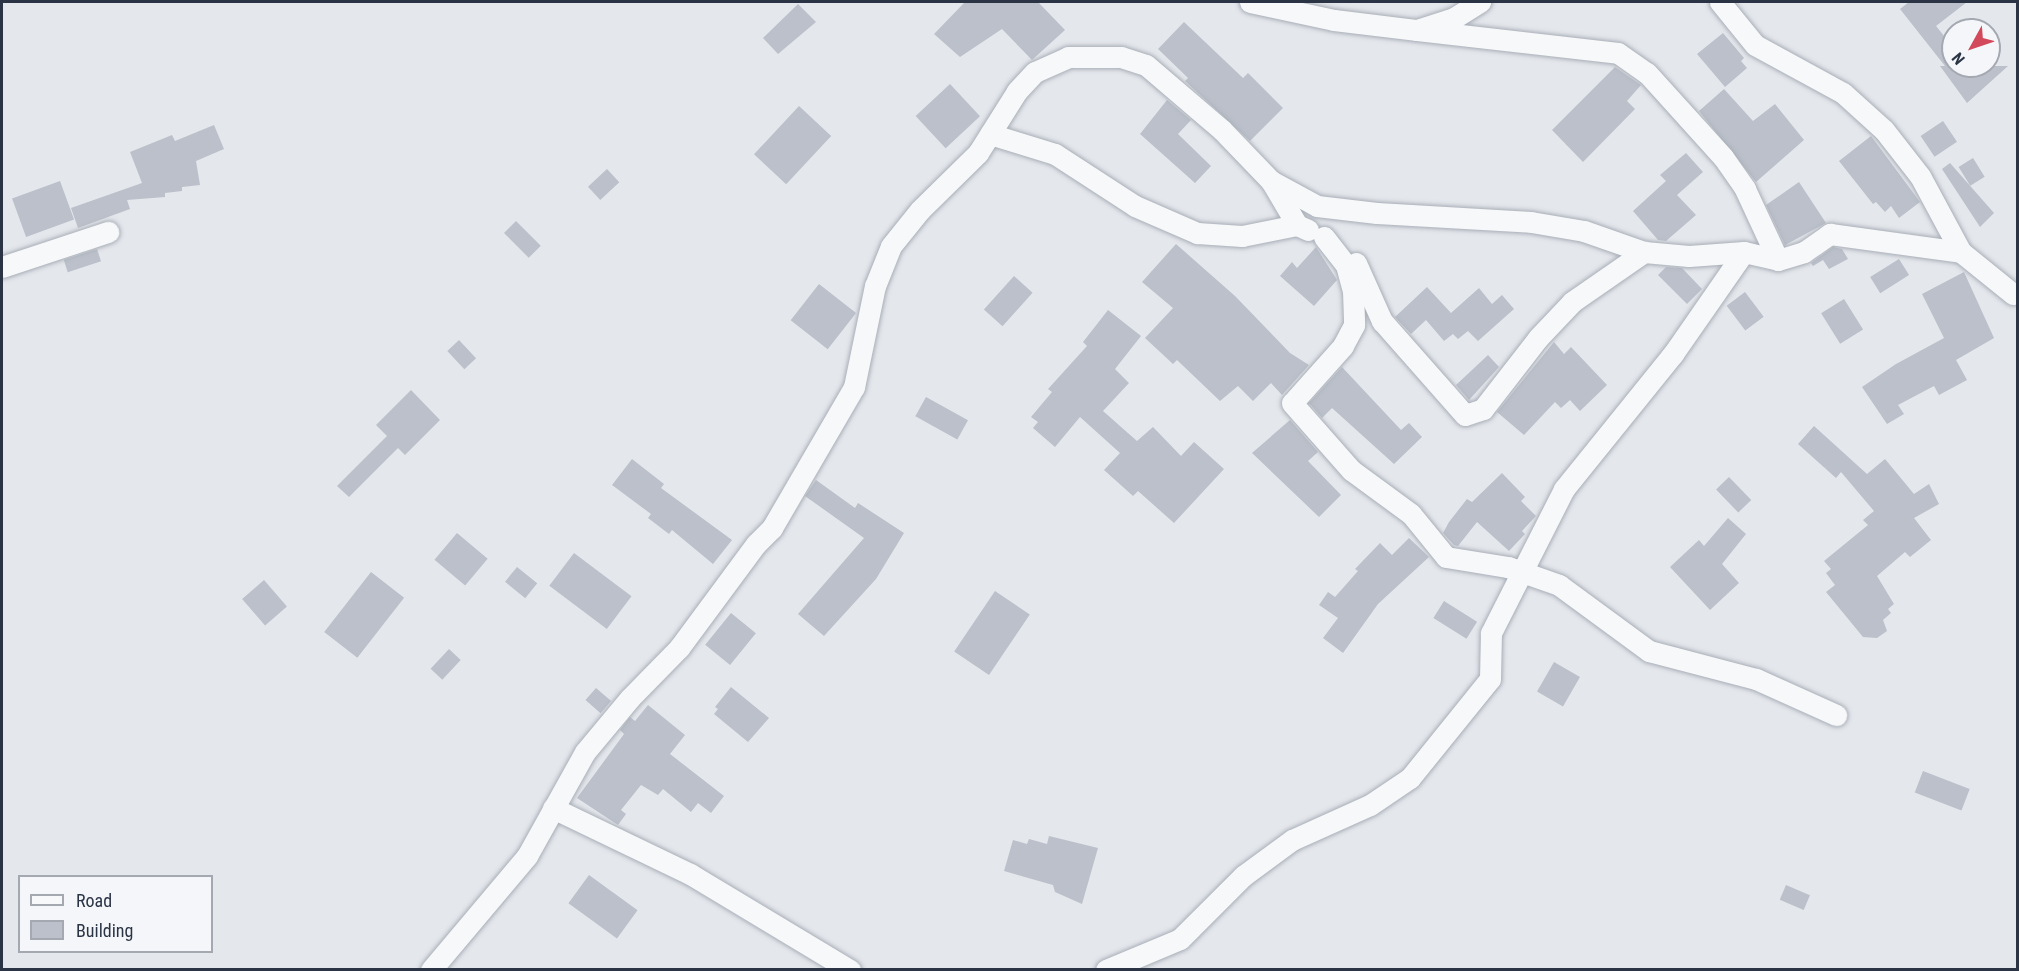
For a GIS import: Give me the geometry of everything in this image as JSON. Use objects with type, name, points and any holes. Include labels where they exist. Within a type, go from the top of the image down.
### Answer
[{"type":"street","points":[[1250,2],[1334,20],[1618,53],[1647,73],[1723,157],[1745,189],[1778,260]]},
{"type":"street","points":[[1417,30],[1454,18],[1480,2]]},
{"type":"street","points":[[1719,2],[1755,45],[1843,93],[1884,130],[1920,176],[1961,252],[2013,294]]},
{"type":"street","points":[[432,969],[527,856],[585,752],[630,698],[679,648],[756,544],[772,528],[854,387],[874,286],[887,254],[920,210],[966,166],[990,134],[1017,91],[1035,72],[1068,57],[1121,57],[1146,65],[1222,130],[1271,181],[1297,225]]},
{"type":"street","points":[[990,134],[1055,154],[1135,206],[1197,233],[1242,236],[1297,225],[1324,237],[1356,263],[1382,321],[1465,416],[1483,409],[1538,338],[1572,302],[1644,252]]},
{"type":"street","points":[[1271,181],[1317,206],[1377,213],[1531,222],[1584,231],[1644,252],[1689,256],[1744,252],[1778,260],[1804,252],[1830,234],[1961,252]]},
{"type":"street","points":[[2,267],[108,232]]},
{"type":"street","points":[[1324,237],[1346,266],[1353,291],[1353,325],[1343,346],[1292,403],[1351,470],[1411,514],[1446,557],[1522,572],[1559,585],[1648,651],[1756,679],[1836,715]]},
{"type":"street","points":[[1106,969],[1180,939],[1243,876],[1292,840],[1370,804],[1410,778],[1490,679],[1491,633],[1564,489],[1673,354],[1744,252]]},
{"type":"street","points":[[553,808],[690,874],[850,969]]},
{"type":"building","points":[[965,2],[1038,2],[1065,30],[1032,60],[1002,29],[960,57],[934,34]]},
{"type":"building","points":[[1909,2],[1967,2],[1946,18],[1941,18],[1941,22],[1936,26],[1941,32],[1941,61],[1900,9]]},
{"type":"building","points":[[798,4],[816,22],[778,54],[763,38]]},
{"type":"building","points":[[1184,22],[1243,78],[1248,73],[1283,108],[1250,141],[1185,81],[1188,78],[1158,49]]},
{"type":"building","points":[[1723,33],[1744,58],[1741,61],[1747,68],[1725,87],[1697,54]]},
{"type":"building","points":[[1615,67],[1641,85],[1627,101],[1635,109],[1583,162],[1552,130]]},
{"type":"building","points":[[1949,78],[1995,78],[1967,103]]},
{"type":"building","points":[[950,84],[980,116],[946,148],[916,116]]},
{"type":"building","points":[[1724,89],[1753,121],[1775,104],[1804,140],[1756,182],[1699,111]]},
{"type":"building","points":[[1167,100],[1191,120],[1178,134],[1211,166],[1195,183],[1140,134]]},
{"type":"building","points":[[799,106],[831,136],[786,184],[754,154]]},
{"type":"building","points":[[1943,121],[1957,142],[1935,157],[1921,136]]},
{"type":"building","points":[[214,125],[224,149],[196,161],[200,185],[182,187],[182,191],[165,193],[165,197],[127,200],[130,209],[78,228],[71,208],[142,183],[130,152],[172,135],[175,141]]},
{"type":"building","points":[[1871,136],[1920,202],[1899,218],[1891,206],[1885,212],[1876,202],[1873,204],[1839,161]]},
{"type":"building","points":[[1686,153],[1703,172],[1677,195],[1696,215],[1666,241],[1658,240],[1633,211],[1666,181],[1660,175]]},
{"type":"building","points":[[1973,158],[1985,177],[1970,186],[1959,167]]},
{"type":"building","points":[[1950,163],[1994,213],[1980,227],[1942,169]]},
{"type":"building","points":[[607,169],[619,182],[600,200],[588,187]]},
{"type":"building","points":[[60,181],[74,220],[26,237],[12,198]]},
{"type":"building","points":[[1799,182],[1826,223],[1785,245],[1766,205]]},
{"type":"building","points":[[516,221],[541,246],[529,258],[504,233]]},
{"type":"building","points":[[1176,244],[1235,296],[1290,353],[1309,365],[1282,395],[1271,383],[1253,401],[1238,386],[1220,401],[1177,360],[1173,364],[1145,338],[1173,308],[1142,282]]},
{"type":"building","points":[[1316,247],[1337,280],[1314,306],[1280,276],[1292,262],[1297,268]]},
{"type":"building","points":[[1833,247],[1842,249],[1848,259],[1829,269],[1823,260],[1813,266],[1811,263]]},
{"type":"building","points":[[97,249],[101,261],[68,272],[64,260]]},
{"type":"building","points":[[1899,259],[1909,275],[1880,293],[1870,277]]},
{"type":"building","points":[[1666,267],[1682,268],[1702,289],[1687,304],[1658,275]]},
{"type":"building","points":[[1964,272],[1994,338],[1956,360],[1967,380],[1939,395],[1934,386],[1898,405],[1904,414],[1887,424],[1862,387],[1896,364],[1944,338],[1922,294]]},
{"type":"building","points":[[1014,276],[1033,293],[1002,326],[984,309]]},
{"type":"building","points":[[819,284],[856,313],[828,349],[791,320]]},
{"type":"building","points":[[1427,287],[1451,313],[1479,288],[1492,304],[1502,295],[1514,309],[1478,341],[1468,331],[1458,339],[1453,334],[1444,341],[1426,320],[1411,334],[1395,317]]},
{"type":"building","points":[[1745,292],[1764,317],[1745,331],[1727,306]]},
{"type":"building","points":[[1844,299],[1863,330],[1840,344],[1821,313]]},
{"type":"building","points":[[1108,310],[1141,336],[1115,369],[1129,383],[1103,411],[1137,441],[1153,427],[1181,456],[1194,442],[1224,469],[1174,523],[1138,491],[1133,496],[1104,470],[1120,453],[1080,417],[1055,447],[1033,428],[1038,422],[1031,417],[1052,392],[1048,389],[1087,346],[1083,342]]},
{"type":"building","points":[[459,340],[476,358],[464,369],[447,351]]},
{"type":"building","points":[[1554,342],[1564,354],[1571,347],[1607,385],[1580,411],[1570,400],[1561,408],[1555,402],[1524,435],[1497,412]]},
{"type":"building","points":[[1488,355],[1499,367],[1469,400],[1456,385]]},
{"type":"building","points":[[1342,367],[1401,430],[1409,423],[1422,437],[1394,464],[1332,408],[1322,418],[1309,403]]},
{"type":"building","points":[[411,390],[440,420],[405,455],[398,448],[349,497],[337,486],[387,436],[376,425]]},
{"type":"building","points":[[926,397],[968,420],[957,440],[915,416]]},
{"type":"building","points":[[1290,420],[1318,452],[1308,461],[1341,495],[1319,517],[1252,453]]},
{"type":"building","points":[[1814,426],[1867,474],[1885,459],[1914,494],[1929,484],[1939,504],[1914,518],[1931,540],[1910,557],[1905,552],[1877,576],[1894,604],[1888,609],[1891,613],[1883,620],[1887,631],[1877,638],[1863,637],[1826,592],[1835,585],[1826,573],[1831,569],[1824,561],[1868,525],[1863,520],[1874,511],[1841,472],[1836,478],[1798,444]]},
{"type":"building","points":[[632,459],[664,484],[661,488],[732,540],[713,564],[672,530],[669,534],[648,518],[651,514],[612,485]]},
{"type":"building","points":[[1502,473],[1525,497],[1521,501],[1536,516],[1522,531],[1525,534],[1509,551],[1477,522],[1458,546],[1454,545],[1443,533],[1449,522],[1467,499],[1472,502]]},
{"type":"building","points":[[1729,477],[1751,500],[1738,513],[1716,490]]},
{"type":"building","points":[[816,480],[855,508],[858,503],[904,533],[876,579],[824,636],[798,614],[864,538],[805,496]]},
{"type":"building","points":[[1728,518],[1746,534],[1722,564],[1739,583],[1710,610],[1670,567],[1699,540],[1704,546]]},
{"type":"building","points":[[457,533],[488,559],[465,586],[435,560]]},
{"type":"building","points":[[1409,538],[1429,557],[1378,604],[1343,653],[1323,638],[1338,618],[1319,605],[1328,592],[1335,597],[1358,571],[1355,569],[1380,543],[1392,555]]},
{"type":"building","points":[[574,553],[632,596],[607,629],[549,586]]},
{"type":"building","points":[[517,567],[537,583],[525,598],[505,582]]},
{"type":"building","points":[[371,572],[404,598],[357,658],[324,632]]},
{"type":"building","points":[[264,580],[287,606],[265,625],[242,599]]},
{"type":"building","points":[[995,591],[1030,614],[989,675],[954,652]]},
{"type":"building","points":[[1444,601],[1477,622],[1466,639],[1433,618]]},
{"type":"building","points":[[731,613],[756,633],[730,665],[705,645]]},
{"type":"building","points":[[449,649],[461,660],[442,680],[431,669]]},
{"type":"building","points":[[1554,662],[1580,677],[1563,706],[1537,691]]},
{"type":"building","points":[[731,687],[769,718],[748,742],[714,714],[718,709],[715,707]]},
{"type":"building","points":[[596,688],[611,701],[601,713],[586,700]]},
{"type":"building","points":[[648,705],[685,735],[670,754],[724,796],[711,813],[698,803],[691,812],[663,789],[658,795],[641,785],[621,810],[626,814],[618,825],[577,798],[624,734],[620,730],[630,717],[635,721]]},
{"type":"building","points":[[1923,771],[1970,789],[1961,810],[1915,792]]},
{"type":"building","points":[[1049,836],[1098,848],[1082,904],[1055,892],[1053,885],[1004,871],[1013,840],[1027,844],[1029,839],[1047,844]]},
{"type":"building","points":[[589,875],[638,910],[617,939],[568,903]]},
{"type":"building","points":[[1786,885],[1810,895],[1804,910],[1780,900]]}]
